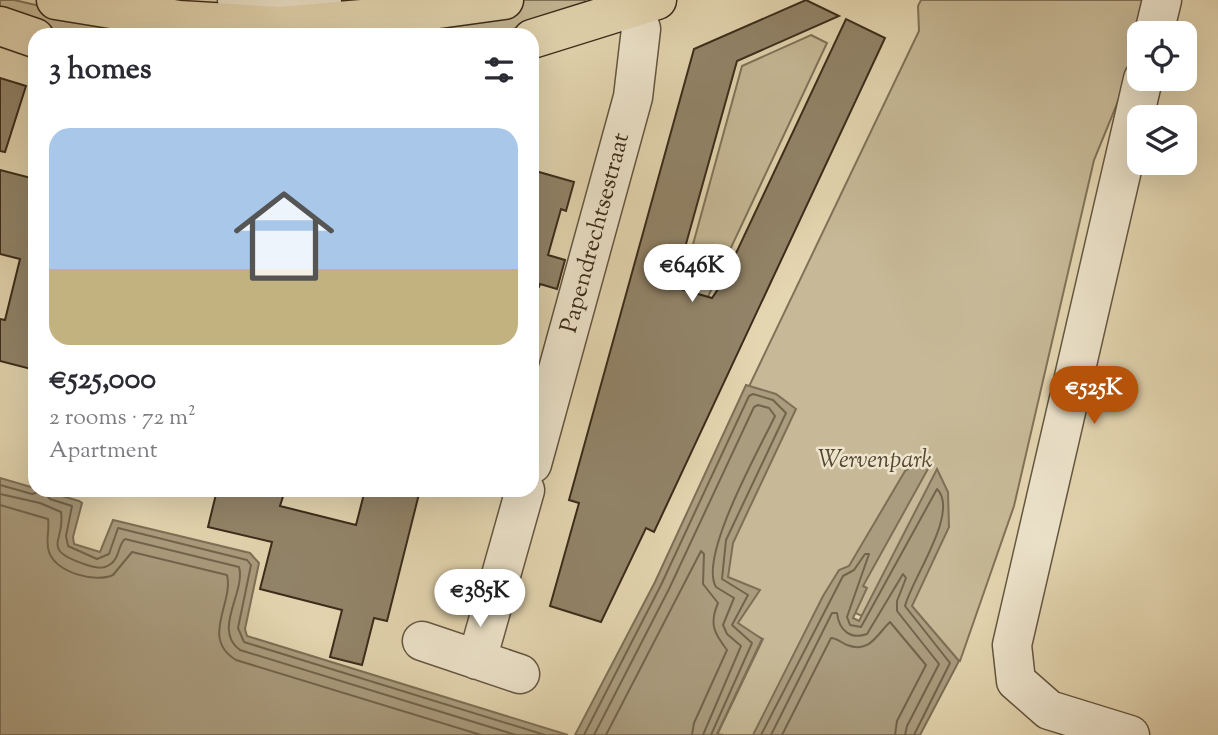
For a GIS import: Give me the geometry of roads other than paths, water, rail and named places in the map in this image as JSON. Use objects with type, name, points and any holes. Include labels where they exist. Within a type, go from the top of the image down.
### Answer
[{"type":"main road","points":[[56,0],[179,20],[280,26],[373,18],[504,0]]},
{"type":"main road","points":[[539,37],[641,3]]},
{"type":"main road","points":[[0,26],[28,36]]},
{"type":"street","points":[[237,0],[270,4],[321,0]]},
{"type":"street","points":[[1157,21],[1162,0]]},
{"type":"street","name":"Papendrechtsestraat","points":[[539,439],[633,97],[641,29],[641,3]]},
{"type":"street","points":[[1130,735],[1049,710],[1016,681],[1012,645],[1140,91]]},
{"type":"street","points":[[477,660],[523,497]]},
{"type":"street","points":[[422,641],[520,674]]},
{"type":"water","points":[[746,385],[776,394],[796,409],[733,543],[728,577],[760,590],[738,623],[762,639],[717,734],[724,735],[575,735],[655,582]]},
{"type":"water","points":[[916,464],[929,467],[863,586],[867,588],[853,618],[859,621],[937,469],[948,492],[949,527],[912,606],[959,661],[920,735],[753,735],[823,596],[839,570],[849,566],[905,471]]},
{"type":"water","points":[[0,478],[28,486],[28,497],[65,497],[82,503],[73,537],[74,544],[100,552],[113,520],[250,553],[259,563],[245,629],[247,636],[568,735],[0,735]]},
{"type":"park label","name":"Wervenpark","points":[[875,461]]}]
